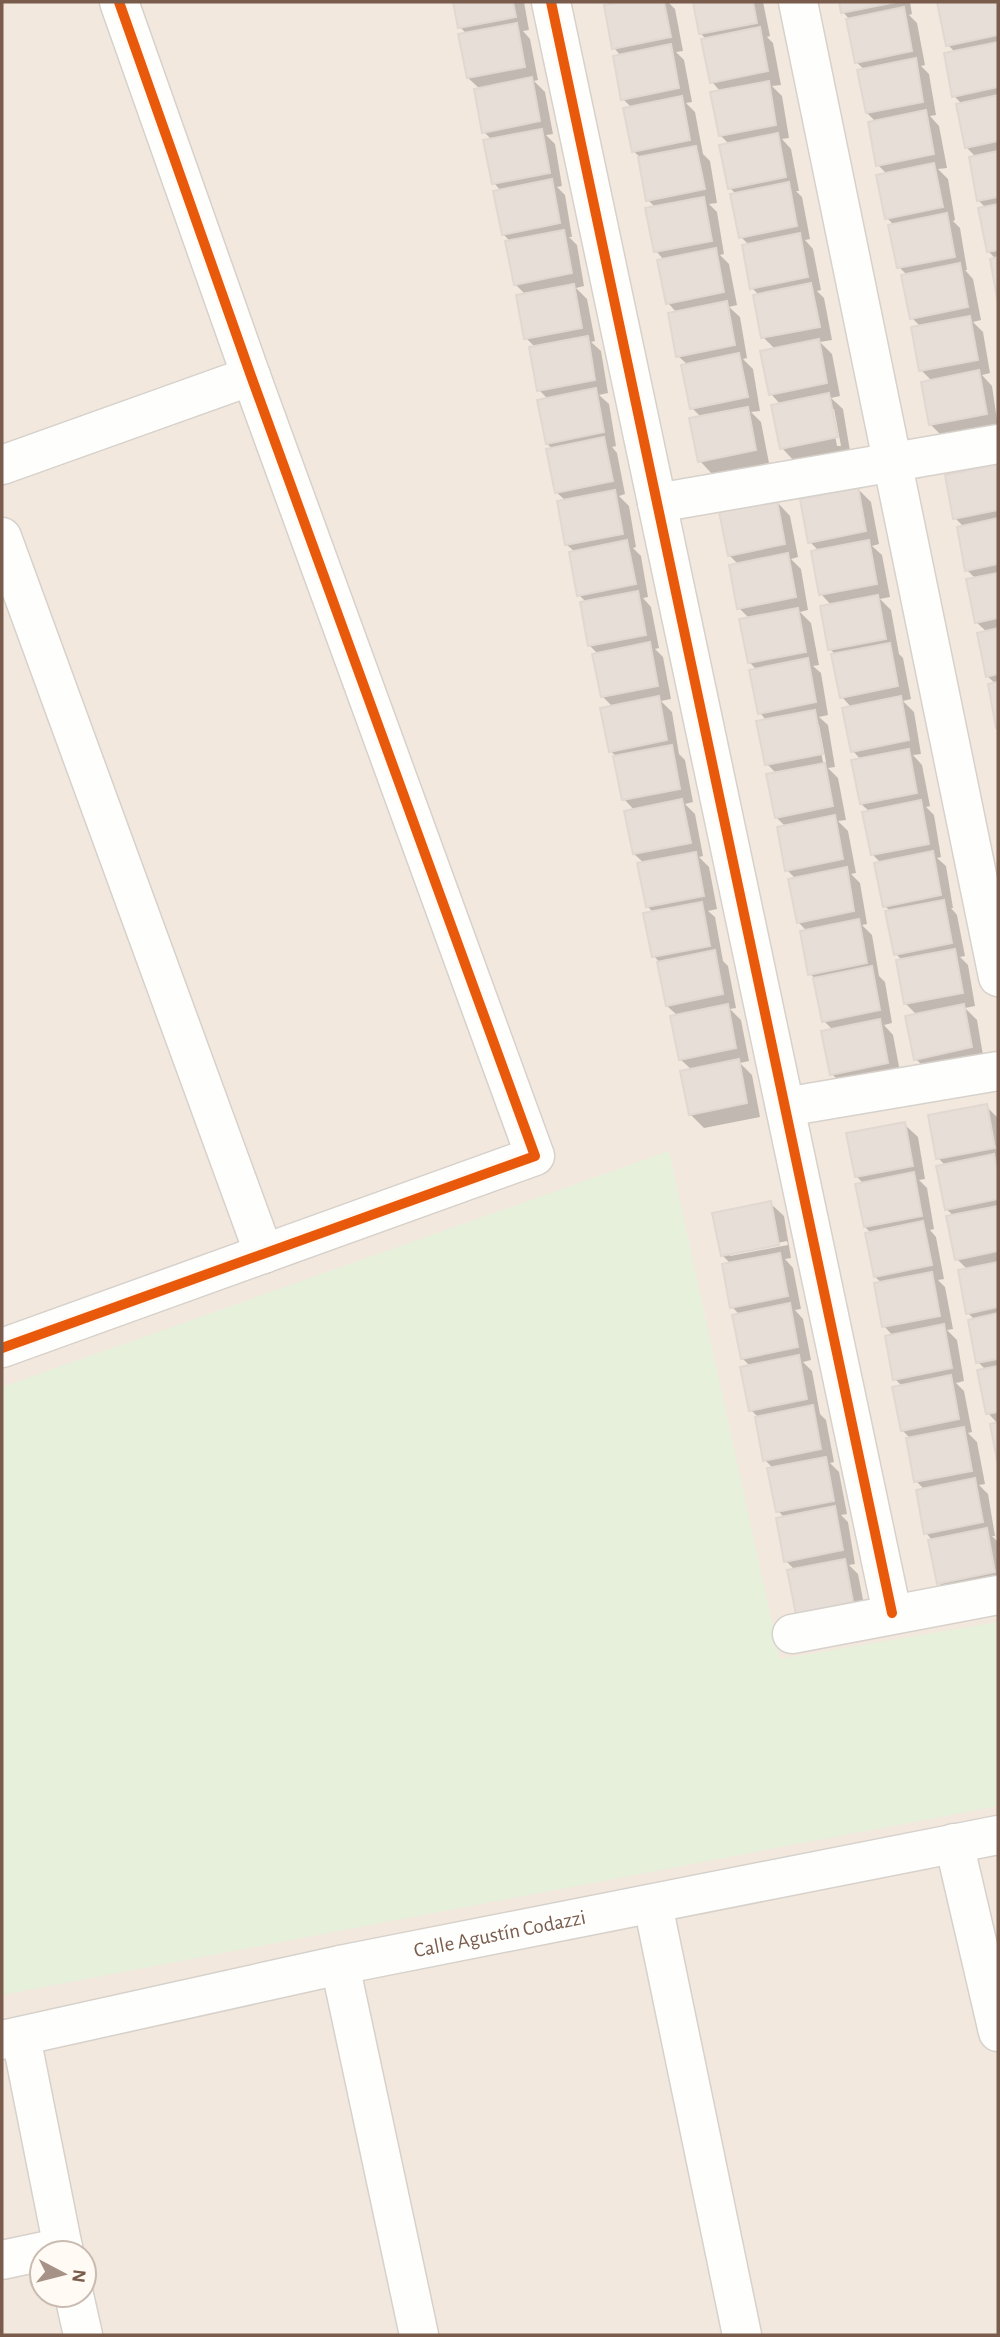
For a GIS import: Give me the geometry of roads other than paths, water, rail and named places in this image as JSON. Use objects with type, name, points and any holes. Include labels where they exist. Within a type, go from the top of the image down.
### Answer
[{"type":"street","points":[[2,1348],[536,1156],[251,376],[119,2]]},
{"type":"street","points":[[551,2],[892,1613]]},
{"type":"street","points":[[798,2],[998,977]]},
{"type":"street","points":[[2,465],[251,376]]},
{"type":"street","points":[[657,503],[998,444]]},
{"type":"street","points":[[2,537],[264,1254]]},
{"type":"street","points":[[785,1107],[998,1071]]},
{"type":"street","points":[[792,1633],[998,1595]]},
{"type":"street","name":"Calle Agustín Codazzi","points":[[11,2039],[340,1965],[998,1835]]},
{"type":"street","points":[[954,1843],[998,2032]]},
{"type":"street","points":[[653,1905],[742,2335]]},
{"type":"street","points":[[340,1965],[419,2335]]},
{"type":"street","points":[[11,2039],[61,2239]]},
{"type":"street","points":[[2,2260],[28,2256]]},
{"type":"street","points":[[77,2309],[83,2335]]}]
